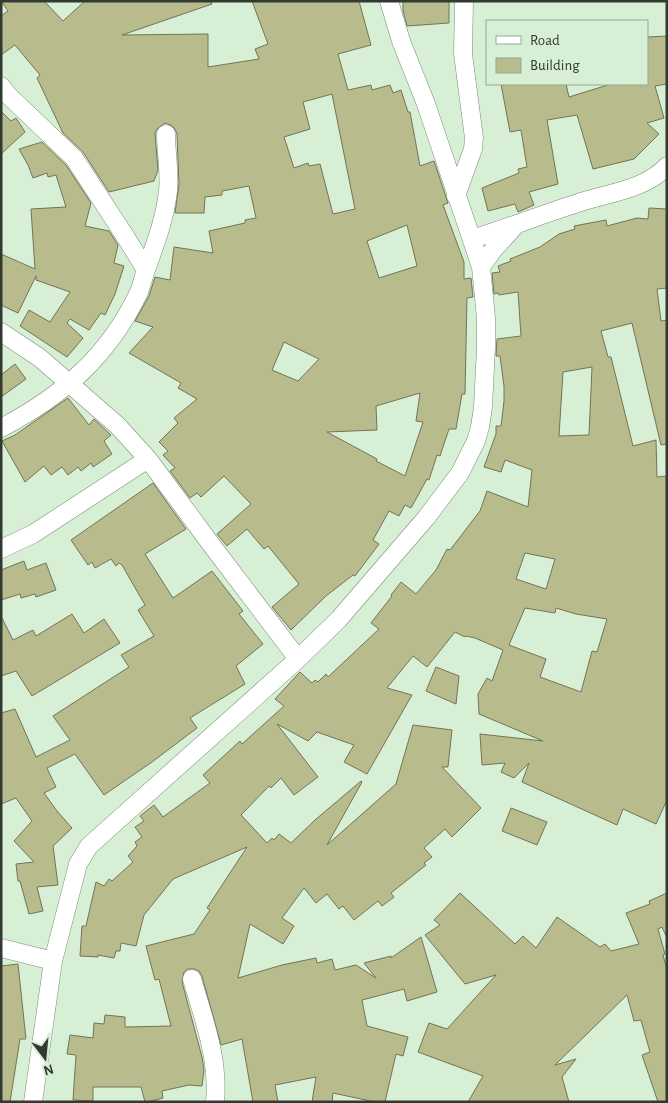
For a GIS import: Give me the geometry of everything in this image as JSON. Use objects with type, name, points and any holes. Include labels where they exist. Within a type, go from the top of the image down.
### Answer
[{"type":"street","points":[[33,1102],[53,961],[78,864],[89,846],[298,659],[339,619],[426,518],[460,472],[470,455],[480,427],[483,407],[486,318],[481,266],[426,104],[401,41],[389,1]]},
{"type":"street","points":[[456,196],[468,163],[474,138],[464,54],[464,1]]},
{"type":"street","points":[[1,86],[74,158],[146,270]]},
{"type":"street","points":[[1,428],[33,412],[91,363],[109,343],[139,291],[165,212],[168,188],[166,134]]},
{"type":"street","points":[[472,239],[648,180],[660,174],[667,166]]},
{"type":"street","points":[[481,266],[517,224]]},
{"type":"street","points":[[1,332],[40,358],[90,401],[117,426],[148,460],[298,659]]},
{"type":"street","points":[[1,549],[33,534],[148,460]]},
{"type":"street","points":[[1,948],[53,961]]},
{"type":"street","points":[[192,979],[214,1056],[216,1073],[215,1102]]},
{"type":"building","points":[[1,1],[44,1],[63,21],[85,1],[211,1],[212,4],[122,35],[208,34],[208,67],[259,59],[255,49],[268,44],[252,1],[359,1],[371,45],[338,54],[348,90],[371,85],[372,90],[390,85],[393,93],[401,90],[408,112],[410,112],[420,166],[434,161],[448,203],[443,205],[464,262],[464,279],[471,278],[473,297],[467,298],[465,394],[462,394],[456,429],[449,429],[440,456],[437,455],[429,480],[427,479],[411,508],[405,505],[399,516],[389,511],[373,540],[379,544],[355,576],[353,575],[326,596],[291,630],[272,607],[299,584],[268,546],[264,549],[247,529],[227,546],[217,534],[251,504],[224,476],[201,497],[197,493],[190,498],[170,471],[175,468],[163,455],[168,451],[159,442],[178,423],[174,418],[197,399],[178,388],[181,383],[129,353],[153,327],[135,321],[149,296],[155,277],[170,280],[174,247],[213,253],[209,231],[245,223],[245,220],[256,218],[249,186],[222,191],[222,195],[205,197],[204,213],[175,213],[179,184],[177,134],[171,125],[165,123],[157,129],[155,134],[158,170],[154,181],[109,192],[83,152],[63,133],[37,78],[40,75],[15,45],[1,55],[1,16],[8,11]],"holes":[[[332,94],[355,209],[333,214],[320,164],[309,166],[308,163],[294,168],[284,137],[310,129],[303,102]],[[407,225],[417,266],[379,278],[367,241]],[[284,342],[319,359],[298,381],[272,370]],[[420,393],[416,421],[423,422],[405,476],[327,432],[377,430],[376,406]]]},
{"type":"building","points":[[403,1],[449,1],[449,23],[407,26],[403,11]]},
{"type":"building","points":[[667,36],[667,84],[655,86],[664,118],[647,123],[659,134],[634,159],[593,169],[577,115],[547,120],[558,184],[529,192],[534,205],[518,212],[515,204],[488,211],[482,188],[519,173],[518,169],[527,167],[521,130],[510,132],[501,85],[566,85],[569,97],[608,85],[648,85],[648,37]]},
{"type":"building","points":[[1,111],[11,121],[16,118],[25,132],[1,154]]},
{"type":"building","points":[[42,142],[66,165],[91,203],[85,226],[109,231],[118,245],[114,263],[124,266],[115,294],[105,315],[101,313],[89,330],[70,319],[67,323],[83,338],[67,357],[20,326],[29,310],[50,322],[70,292],[36,280],[36,276],[18,313],[1,305],[1,254],[35,269],[31,209],[66,207],[56,175],[48,177],[47,173],[33,178],[19,149]]},
{"type":"building","points":[[649,208],[667,209],[667,288],[657,289],[661,321],[667,320],[667,444],[661,445],[632,323],[601,331],[608,357],[611,357],[633,446],[656,440],[657,477],[667,476],[667,800],[656,824],[623,809],[617,825],[522,782],[529,763],[514,778],[501,772],[505,763],[482,765],[480,734],[543,741],[479,714],[478,694],[487,678],[492,681],[503,650],[455,632],[427,667],[413,656],[387,688],[412,695],[367,774],[344,762],[354,745],[317,732],[308,741],[277,724],[318,777],[294,795],[281,778],[271,788],[269,786],[241,815],[267,843],[272,838],[274,840],[279,834],[291,843],[361,781],[327,845],[396,784],[413,725],[452,730],[448,767],[442,767],[481,808],[452,837],[445,829],[424,848],[432,857],[424,863],[426,865],[391,893],[394,897],[382,906],[378,901],[354,920],[343,906],[339,909],[327,894],[316,903],[304,888],[282,918],[294,926],[283,944],[250,924],[238,978],[282,965],[316,958],[317,963],[332,959],[335,970],[356,965],[376,978],[364,963],[391,956],[391,958],[421,937],[437,992],[407,1001],[404,989],[362,1000],[367,1026],[408,1037],[403,1056],[396,1054],[385,1102],[375,1102],[333,1093],[332,1102],[312,1102],[316,1077],[275,1085],[278,1102],[253,1102],[242,1039],[221,1045],[202,976],[199,971],[194,969],[188,969],[184,972],[182,982],[202,1057],[204,1070],[202,1086],[189,1085],[162,1091],[163,1098],[147,1102],[145,1102],[141,1087],[93,1087],[93,1101],[73,1100],[76,1055],[67,1054],[70,1035],[93,1038],[94,1023],[104,1024],[105,1015],[125,1017],[125,1027],[171,1026],[159,979],[155,980],[146,946],[194,934],[210,910],[207,908],[247,847],[173,879],[144,915],[136,946],[121,943],[120,951],[116,951],[114,958],[98,955],[98,957],[80,956],[82,926],[86,926],[96,882],[104,886],[109,879],[112,881],[133,862],[128,856],[137,846],[135,842],[142,837],[135,827],[144,821],[140,816],[154,805],[163,817],[210,783],[203,775],[240,741],[242,744],[284,706],[275,699],[300,672],[312,683],[315,680],[318,682],[326,674],[328,677],[379,629],[371,623],[401,582],[416,594],[436,570],[447,549],[450,550],[480,511],[487,491],[528,507],[532,470],[505,460],[501,472],[484,467],[496,434],[496,426],[501,426],[504,401],[500,356],[496,356],[497,339],[521,336],[518,292],[494,294],[492,273],[500,272],[498,266],[511,261],[510,259],[540,247],[559,234],[575,229],[574,226],[606,220],[607,226],[637,218],[648,219]],"holes":[[[592,367],[589,435],[559,436],[563,372]],[[525,553],[555,559],[546,589],[516,579]],[[525,608],[555,613],[556,608],[576,614],[607,619],[597,652],[592,651],[581,692],[540,677],[546,659],[509,645]]]},
{"type":"building","points":[[15,364],[26,379],[1,397],[1,375]]},
{"type":"building","points":[[68,398],[89,425],[94,419],[111,435],[104,441],[112,454],[93,467],[91,463],[81,471],[78,467],[68,475],[62,467],[51,475],[44,466],[25,482],[2,441],[15,435]]},
{"type":"building","points":[[153,483],[186,529],[145,554],[173,598],[212,571],[243,611],[239,614],[263,644],[236,666],[245,684],[190,718],[197,728],[104,795],[75,754],[47,768],[56,787],[44,793],[72,828],[53,846],[58,885],[37,887],[43,911],[29,914],[20,881],[18,881],[16,864],[34,862],[14,841],[32,821],[16,798],[1,804],[1,713],[15,709],[36,757],[70,740],[53,716],[129,667],[121,655],[154,636],[138,610],[145,605],[122,565],[119,563],[116,566],[111,559],[95,568],[92,562],[88,565],[71,540]]},
{"type":"building","points":[[24,561],[27,570],[46,563],[56,590],[36,597],[35,594],[21,598],[20,594],[1,600],[1,570]]},
{"type":"building","points":[[72,614],[84,633],[104,619],[120,643],[32,696],[16,671],[1,676],[1,616],[13,640],[33,630],[36,636]]},
{"type":"building","points":[[436,667],[459,676],[456,704],[426,691]]},
{"type":"building","points":[[511,808],[547,822],[537,845],[502,831]]},
{"type":"building","points":[[460,893],[515,944],[523,936],[536,948],[557,917],[600,947],[605,944],[611,951],[639,944],[626,913],[650,904],[649,901],[667,893],[667,938],[662,927],[658,929],[667,970],[667,1102],[658,1102],[642,1055],[650,1052],[641,1020],[634,1021],[627,995],[555,1065],[576,1059],[562,1077],[569,1102],[468,1102],[483,1076],[418,1052],[429,1023],[447,1029],[496,975],[465,984],[425,935],[440,925],[434,920]]},
{"type":"building","points":[[18,964],[26,1039],[20,1039],[10,1102],[1,1102],[1,966]]}]
